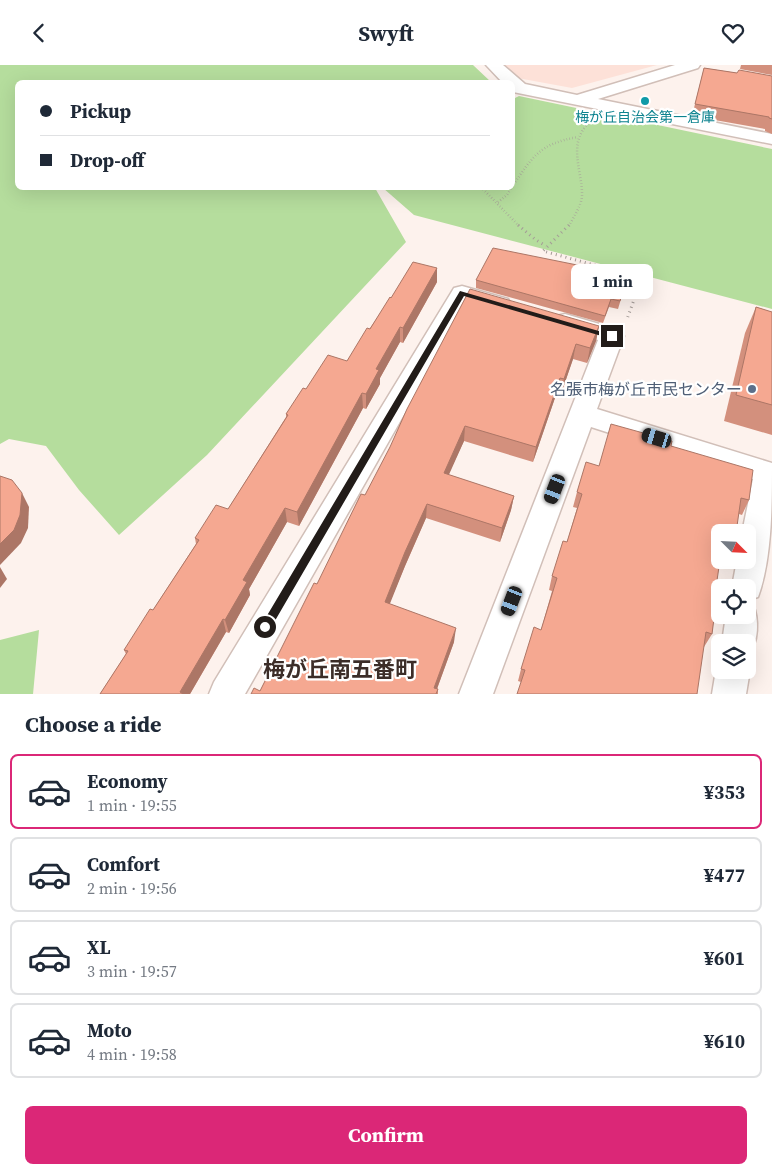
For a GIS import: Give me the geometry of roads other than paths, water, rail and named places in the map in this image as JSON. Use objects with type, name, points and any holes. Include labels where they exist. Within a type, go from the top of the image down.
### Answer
[{"type":"street","points":[[494,65],[510,80]]},
{"type":"street","points":[[578,100],[696,67]]},
{"type":"street","points":[[515,84],[519,88],[772,139]]},
{"type":"street","points":[[226,694],[462,293],[612,336],[584,415],[476,694]]},
{"type":"street","points":[[584,415],[770,473],[749,579]]},
{"type":"street","points":[[729,694],[732,679]]},
{"type":"place","name":"梅が丘自治会第一倉庫","points":[[645,101]]},
{"type":"place","name":"名張市梅が丘市民センター","points":[[752,389]]},
{"type":"district","name":"梅が丘南五番町","points":[[340,669]]}]
